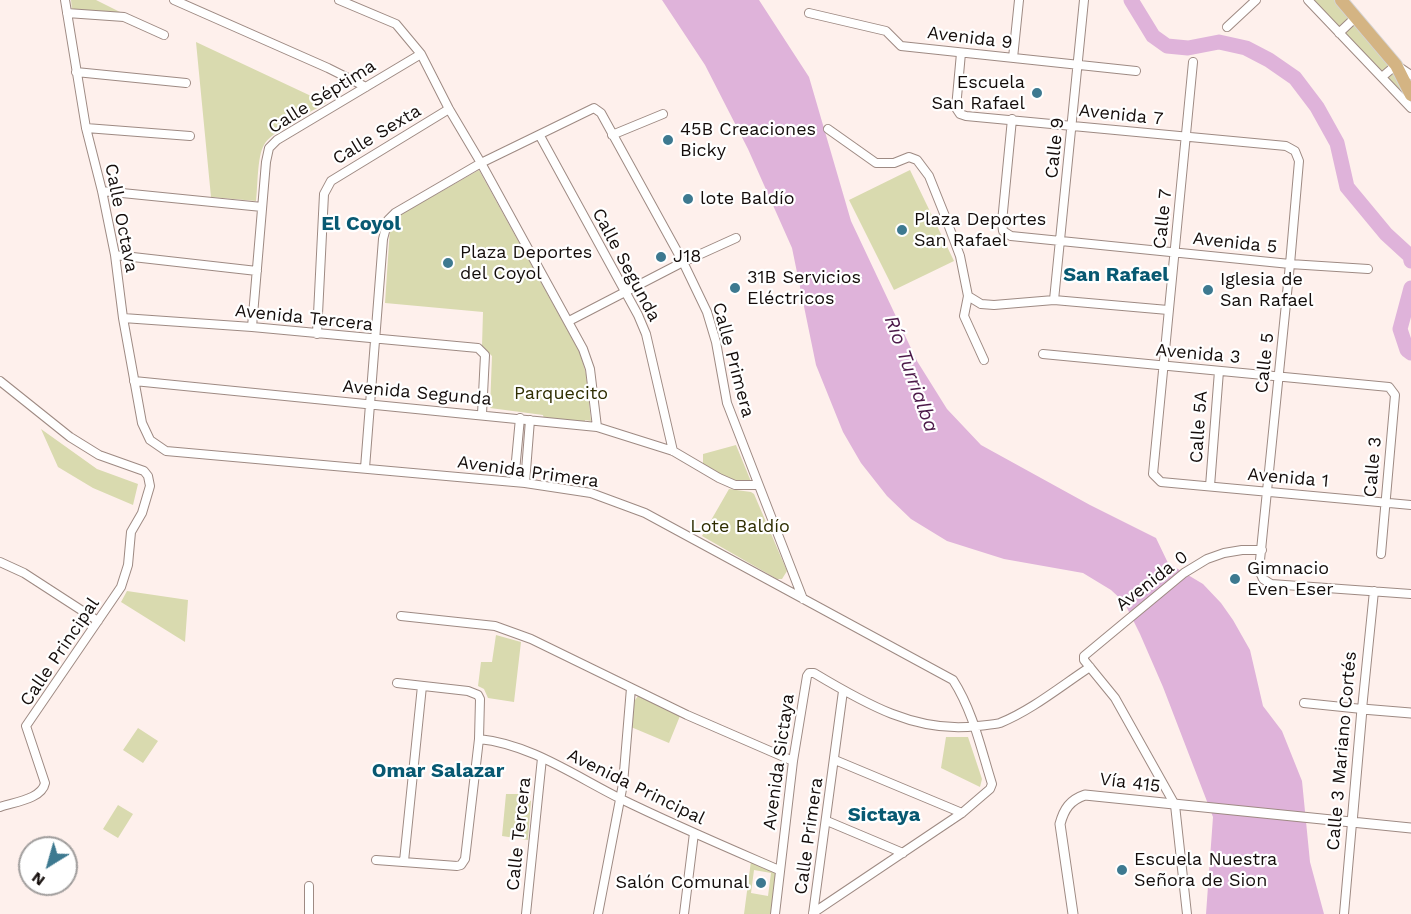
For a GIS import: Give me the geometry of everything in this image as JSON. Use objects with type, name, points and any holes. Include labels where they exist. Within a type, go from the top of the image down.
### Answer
[{"type":"main road","points":[[1341,0],[1396,65],[1411,95]]},
{"type":"street","name":"Calle Octava","points":[[65,0],[86,128],[115,255],[123,318],[142,423],[150,440]]},
{"type":"street","points":[[174,0],[366,87]]},
{"type":"street","points":[[339,0],[396,24],[422,54],[449,109],[482,163],[583,349],[590,369],[597,427]]},
{"type":"street","points":[[1013,58],[1019,0]]},
{"type":"street","name":"Calle 9","points":[[1054,300],[1084,0]]},
{"type":"street","points":[[1227,27],[1256,0]]},
{"type":"street","points":[[1310,1],[1411,108]]},
{"type":"street","points":[[67,13],[124,17],[164,35]]},
{"type":"street","name":"Avenida 9","points":[[809,13],[886,31],[901,46],[1136,71]]},
{"type":"street","points":[[1339,33],[1356,17]]},
{"type":"street","name":"Avenida 7","points":[[961,52],[956,108],[960,114],[966,116],[1286,146]]},
{"type":"street","name":"Calle Séptima","points":[[252,327],[269,148],[277,140],[422,54]]},
{"type":"street","name":"Calle 7","points":[[1161,482],[1153,474],[1192,62]]},
{"type":"street","points":[[1382,77],[1396,65],[1411,75]]},
{"type":"street","points":[[76,72],[186,83]]},
{"type":"street","name":"Calle Primera","points":[[540,136],[594,108],[601,113],[707,312],[716,342],[727,403],[803,599]]},
{"type":"street","name":"Calle Sexta","points":[[317,334],[324,194],[327,186],[338,176],[449,109]]},
{"type":"street","points":[[612,135],[663,114]]},
{"type":"street","name":"Avenida 5","points":[[1012,119],[1002,222],[1003,231],[1011,236],[1368,270]]},
{"type":"street","points":[[86,128],[190,136]]},
{"type":"street","points":[[828,129],[876,163],[894,163],[909,157],[917,160],[929,177],[960,256],[968,296],[964,316],[984,360]]},
{"type":"street","points":[[365,468],[383,239],[388,220],[395,213],[482,163],[540,136]]},
{"type":"street","name":"Calle Segunda","points":[[540,136],[638,315],[646,334],[673,451]]},
{"type":"street","name":"Calle 5","points":[[1286,146],[1295,151],[1299,161],[1259,570],[1263,579],[1271,584],[1374,591]]},
{"type":"street","points":[[102,191],[262,207]]},
{"type":"street","points":[[569,321],[682,262],[736,237]]},
{"type":"street","points":[[115,255],[257,271]]},
{"type":"street","points":[[968,296],[981,304],[993,305],[1054,300],[1168,310]]},
{"type":"street","name":"Avenida Tercera","points":[[123,318],[252,327],[478,348],[485,355],[482,414]]},
{"type":"street","name":"Avenida 3","points":[[1043,354],[1386,386]]},
{"type":"street","name":"Calle 5A","points":[[1210,486],[1218,371]]},
{"type":"street","name":"Calle Principal","points":[[0,381],[63,431],[99,455],[144,471],[148,476],[150,486],[142,513],[131,532],[128,566],[121,587],[26,726],[45,786],[37,795],[0,807]]},
{"type":"street","name":"Avenida Segunda","points":[[134,381],[597,427],[673,451],[735,485],[757,485]]},
{"type":"street","name":"Calle 3","points":[[1381,555],[1395,395],[1386,386]]},
{"type":"street","points":[[514,482],[520,418]]},
{"type":"street","points":[[525,483],[530,420]]},
{"type":"street","name":"Avenida Primera","points":[[150,440],[166,451],[525,483],[591,493],[620,502],[645,513],[953,680],[959,689],[974,727]]},
{"type":"street","name":"Avenida 1","points":[[1161,482],[1411,504]]},
{"type":"street","name":"Avenida 0","points":[[1090,667],[1084,660],[1084,656],[1184,573],[1207,559],[1224,553],[1262,550]]},
{"type":"street","points":[[0,562],[24,573],[98,621]]},
{"type":"street","points":[[1374,591],[1411,594]]},
{"type":"street","name":"Calle 3 Mariano Cortés","points":[[1344,914],[1374,591]]},
{"type":"street","points":[[401,616],[495,626],[531,639],[631,688],[793,761]]},
{"type":"street","points":[[1090,667],[1115,698],[1174,805],[1187,914]]},
{"type":"street","name":"Avenida Sictaya","points":[[775,914],[793,761],[809,673],[814,673],[872,706],[904,719],[950,729],[997,724],[1018,714],[1090,667]]},
{"type":"street","points":[[376,860],[457,866],[464,862],[478,739],[480,699],[478,695],[468,691],[397,683]]},
{"type":"street","points":[[404,861],[422,686]]},
{"type":"street","points":[[598,914],[620,798],[631,688]]},
{"type":"street","name":"Calle Primera","points":[[813,913],[843,691]]},
{"type":"street","points":[[1304,703],[1411,713]]},
{"type":"street","points":[[813,913],[962,813],[990,789],[992,784],[974,727]]},
{"type":"street","name":"Avenida Principal","points":[[478,739],[508,744],[542,758],[694,833],[779,870]]},
{"type":"street","name":"Calle Tercera","points":[[526,914],[542,758]]},
{"type":"street","points":[[835,760],[962,813]]},
{"type":"street","name":"Vía 415","points":[[1073,914],[1060,824],[1063,813],[1069,805],[1076,798],[1085,795],[1411,828]]},
{"type":"street","points":[[827,821],[903,853]]},
{"type":"street","points":[[684,914],[694,833]]},
{"type":"street","points":[[309,886],[309,914]]},
{"type":"green space","points":[[71,0],[96,0],[122,13],[72,10]]},
{"type":"green space","points":[[1312,0],[1338,0],[1391,64],[1410,104]]},
{"type":"green space","points":[[196,42],[326,103],[274,134],[264,145],[259,164],[256,201],[211,197]]},
{"type":"green space","name":"Parquecito","points":[[479,170],[580,353],[586,374],[591,421],[585,420],[585,423],[544,419],[543,415],[490,408],[492,356],[482,346],[483,312],[385,303],[390,228],[398,216]]},
{"type":"green space","name":"Plaza Deportes San Rafael","points":[[910,170],[954,261],[894,290],[849,200]]},
{"type":"green space","points":[[41,429],[97,469],[138,484],[133,505],[93,488],[58,467]]},
{"type":"green space","name":"Lote Baldío","points":[[736,445],[752,484],[725,480],[703,468],[703,454]]},
{"type":"green space","name":"Lote Baldío","points":[[729,489],[754,494],[787,571],[782,579],[777,579],[702,536]]},
{"type":"green space","points":[[127,591],[188,600],[185,642],[121,602]]},
{"type":"green space","points":[[496,635],[521,642],[514,702],[488,698],[484,689],[478,686],[481,662],[492,662]]},
{"type":"green space","points":[[638,696],[680,716],[669,743],[631,727],[632,704]]},
{"type":"green space","points":[[138,728],[158,741],[143,763],[123,750]]},
{"type":"green space","points":[[946,737],[968,737],[982,779],[980,787],[941,768]]},
{"type":"green space","points":[[506,794],[518,794],[531,801],[528,840],[502,836]]},
{"type":"green space","points":[[118,805],[133,814],[118,838],[103,829]]},
{"type":"green space","points":[[751,861],[776,871],[772,914],[744,914]],"holes":[[[754,870],[771,873],[768,896],[751,893]]]},
{"type":"water","name":"Río Turrialba","points":[[662,0],[759,0],[809,77],[851,221],[917,361],[947,409],[981,445],[1090,505],[1156,538],[1168,563],[1203,584],[1221,603],[1250,650],[1263,706],[1282,731],[1302,781],[1310,862],[1324,914],[1206,914],[1213,817],[1163,687],[1124,602],[1111,590],[1083,573],[1004,559],[947,541],[911,519],[887,496],[861,463],[843,432],[816,365],[792,248],[748,149],[705,65]]},
{"type":"waterway","points":[[1131,0],[1153,36],[1167,46],[1188,48],[1219,42],[1246,48],[1295,78],[1317,107],[1337,143],[1347,187],[1386,234],[1410,256],[1411,261]]},
{"type":"waterway","points":[[1411,288],[1400,329],[1407,350],[1411,353]]},
{"type":"place","name":"Escuela San Rafael","points":[[1037,93]]},
{"type":"place","name":"45B Creaciones Bicky","points":[[668,140]]},
{"type":"place","name":"lote Baldío","points":[[688,199]]},
{"type":"place","name":"Plaza Deportes San Rafael","points":[[902,230]]},
{"type":"place","name":"J18","points":[[661,257]]},
{"type":"place","name":"Plaza Deportes del Coyol","points":[[448,263]]},
{"type":"place","name":"31B Servicios Eléctricos","points":[[735,288]]},
{"type":"place","name":"Iglesia de San Rafael","points":[[1208,290]]},
{"type":"place","name":"Gimnacio Even Eser","points":[[1235,579]]},
{"type":"place","name":"Escuela Nuestra Señora de Sion","points":[[1122,870]]},
{"type":"place","name":"Salón Comunal","points":[[761,883]]},
{"type":"district","name":"El Coyol","points":[[361,224]]},
{"type":"district","name":"San Rafael","points":[[1116,275]]},
{"type":"district","name":"Omar Salazar","points":[[438,771]]},
{"type":"district","name":"Sictaya","points":[[884,815]]}]
